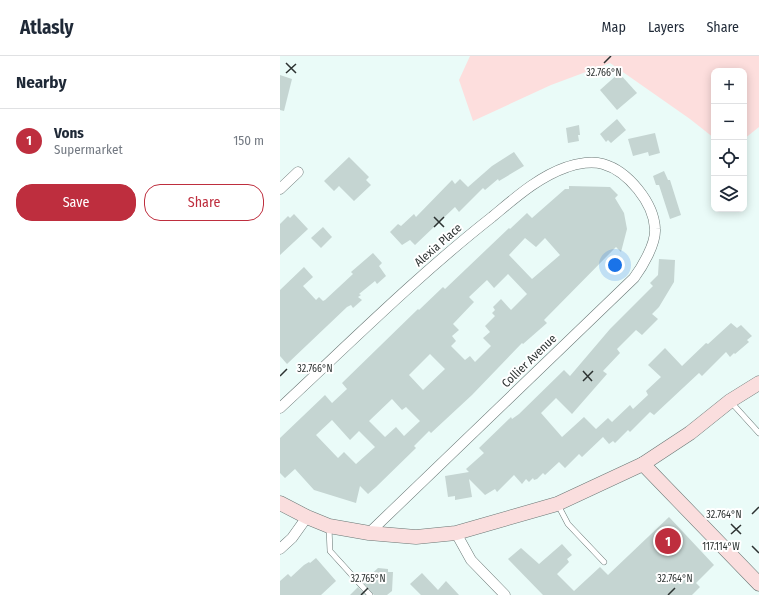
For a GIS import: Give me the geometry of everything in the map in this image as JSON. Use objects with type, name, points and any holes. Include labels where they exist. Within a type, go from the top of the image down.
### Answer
[{"type":"street","name":"Alexia Place","points":[[280,408],[454,247],[536,182],[568,166],[593,163],[604,164],[624,175],[635,186]]},
{"type":"street","points":[[280,189],[298,172]]},
{"type":"street","name":"Collier Avenue","points":[[369,533],[634,278],[646,262],[656,230],[649,205],[635,186]]},
{"type":"street","points":[[280,503],[307,518],[329,526],[369,533],[416,537],[456,533],[557,504],[643,464],[690,433],[730,401],[759,382]]},
{"type":"street","points":[[643,464],[757,578]]},
{"type":"street","points":[[280,549],[292,538],[307,518]]},
{"type":"street","points":[[456,533],[471,560],[505,595]]},
{"type":"lane","points":[[730,401],[759,432]]},
{"type":"lane","points":[[557,504],[568,524],[604,562]]},
{"type":"lane","points":[[329,526],[330,551],[370,595]]},
{"type":"shaded area","points":[[470,56],[759,56],[759,127],[747,137],[747,68],[711,68],[711,136],[690,119],[610,63],[551,85],[473,121],[459,80]]},
{"type":"building","points":[[619,73],[637,93],[617,110],[600,90]]},
{"type":"building","points":[[280,75],[292,79],[284,111],[280,110]]},
{"type":"building","points":[[617,119],[626,130],[611,143],[608,140],[606,142],[600,134]]},
{"type":"building","points":[[579,125],[579,141],[568,143],[566,128]]},
{"type":"building","points":[[655,133],[660,153],[649,156],[648,152],[633,156],[628,139]]},
{"type":"building","points":[[514,152],[524,166],[499,181],[498,179],[485,190],[483,188],[459,212],[455,207],[415,245],[410,240],[402,245],[390,232],[398,224],[401,226],[414,214],[416,217],[452,180],[455,184],[460,179],[468,187],[492,166]]},
{"type":"building","points":[[349,157],[369,177],[366,180],[371,185],[354,201],[339,186],[334,191],[324,181]]},
{"type":"building","points":[[664,171],[668,180],[670,180],[681,215],[670,219],[659,185],[656,185],[653,176]]},
{"type":"building","points":[[569,186],[610,187],[618,195],[615,198],[624,213],[627,229],[621,252],[616,247],[544,320],[547,323],[523,344],[522,343],[472,395],[431,433],[429,431],[414,446],[416,448],[376,487],[368,494],[360,486],[356,503],[314,490],[295,469],[285,478],[280,473],[280,438],[325,395],[332,403],[347,389],[342,383],[418,309],[419,310],[443,287],[445,289],[509,228],[510,229],[527,213],[532,218],[565,189],[569,189]],"holes":[[[525,238],[536,247],[545,238],[560,255],[532,279],[509,255]],[[508,274],[527,294],[511,310],[501,299],[493,307],[495,310],[492,313],[495,316],[485,326],[490,332],[483,338],[491,346],[475,362],[470,356],[465,360],[451,346],[456,341],[452,336],[459,330],[453,324],[474,302],[469,297],[487,280],[494,288]],[[430,354],[445,369],[423,390],[409,375]],[[392,399],[402,410],[406,407],[420,421],[404,436],[396,427],[385,437],[369,421]],[[332,420],[350,440],[359,431],[375,447],[356,464],[344,452],[338,458],[316,435]]]},
{"type":"building","points":[[294,214],[308,229],[280,255],[280,224],[288,216],[290,218]]},
{"type":"building","points":[[323,227],[332,237],[321,248],[311,238]]},
{"type":"building","points":[[373,253],[382,263],[379,266],[386,276],[377,284],[375,281],[359,294],[361,295],[358,297],[362,300],[353,308],[351,305],[347,307],[287,364],[280,356],[280,290],[304,267],[313,277],[303,286],[316,300],[319,297],[323,301],[353,274],[351,272]]},
{"type":"building","points":[[659,259],[675,260],[674,282],[659,307],[652,314],[658,319],[642,335],[636,330],[617,349],[620,353],[603,371],[607,374],[572,414],[556,398],[541,413],[562,437],[584,417],[596,429],[608,418],[612,422],[630,405],[633,409],[648,395],[646,391],[661,377],[648,365],[665,348],[682,366],[706,343],[708,344],[731,323],[737,328],[741,325],[752,336],[747,340],[749,342],[730,357],[726,352],[702,376],[699,373],[654,415],[650,412],[630,432],[628,430],[615,443],[613,441],[609,444],[603,437],[582,457],[579,454],[565,468],[559,462],[545,475],[543,473],[537,479],[534,480],[533,478],[529,482],[526,479],[522,484],[514,475],[497,492],[495,489],[485,495],[469,479],[472,497],[455,500],[455,496],[448,497],[445,476],[469,472],[466,469],[484,453],[479,448],[511,417],[512,419],[519,414],[564,370],[570,376],[610,329],[653,286],[650,283],[658,275]]},
{"type":"building","points":[[669,517],[714,565],[696,583],[700,587],[692,595],[543,595],[508,559],[521,548],[539,564],[562,544],[572,555],[567,559],[569,562],[557,574],[574,591],[600,567],[608,575]]},
{"type":"building","points":[[316,558],[336,581],[321,595],[280,595],[280,581],[288,574],[291,577],[304,565],[309,562],[310,563]]},
{"type":"building","points":[[378,568],[388,569],[388,572],[393,572],[392,591],[387,595],[374,595],[363,582]]},
{"type":"building","points":[[422,573],[438,590],[446,581],[459,595],[421,595],[410,584]]},
{"type":"building","points":[[358,587],[365,595],[350,595]]},
{"type":"place","name":"Vons","points":[[668,541]]}]
